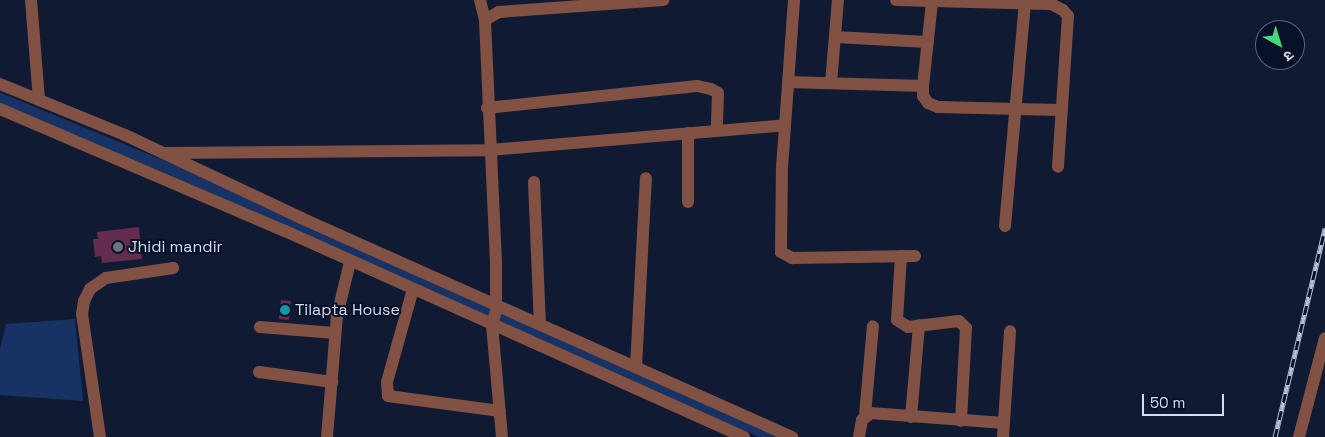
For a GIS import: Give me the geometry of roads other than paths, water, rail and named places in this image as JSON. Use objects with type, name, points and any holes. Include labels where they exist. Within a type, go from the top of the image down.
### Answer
[{"type":"street","points":[[31,0],[39,100]]},
{"type":"street","points":[[480,0],[485,20],[494,315],[502,437]]},
{"type":"street","points":[[485,20],[499,12],[664,0]]},
{"type":"street","points":[[794,0],[785,124],[781,252],[792,258],[915,256]]},
{"type":"street","points":[[831,84],[838,0]]},
{"type":"street","points":[[896,0],[1051,4],[1068,16],[1058,167]]},
{"type":"street","points":[[932,2],[923,96],[938,107],[1016,107],[1062,110]]},
{"type":"street","points":[[1005,226],[1025,3]]},
{"type":"street","points":[[835,37],[928,42]]},
{"type":"street","points":[[788,82],[923,86]]},
{"type":"street","points":[[0,84],[164,153],[744,437]]},
{"type":"street","points":[[488,108],[697,86],[711,89],[718,94],[717,130]]},
{"type":"street","points":[[0,109],[413,289],[494,315],[540,324],[792,437]]},
{"type":"street","points":[[164,153],[490,150],[785,124]]},
{"type":"street","points":[[688,133],[688,202]]},
{"type":"street","points":[[636,367],[646,178]]},
{"type":"street","points":[[534,182],[540,324]]},
{"type":"street","points":[[901,256],[897,320],[908,327],[958,321],[966,328],[961,421]]},
{"type":"street","points":[[327,437],[335,333],[350,262]]},
{"type":"street","points":[[100,437],[83,322],[84,301],[90,289],[106,278],[173,268]]},
{"type":"street","points":[[413,289],[388,377],[388,396],[500,411]]},
{"type":"street","points":[[910,417],[919,325]]},
{"type":"street","points":[[859,437],[865,415],[873,326]]},
{"type":"street","points":[[260,327],[335,333]]},
{"type":"street","points":[[1002,437],[1010,331]]},
{"type":"street","points":[[1299,437],[1325,338]]},
{"type":"street","points":[[259,372],[332,382]]},
{"type":"street","points":[[865,415],[871,413],[1004,423]]},
{"type":"water","points":[[75,319],[83,401],[0,395],[0,349],[6,324]]},
{"type":"waterway","points":[[0,98],[175,171],[773,437]]},
{"type":"railway","points":[[1275,437],[1325,228]]},
{"type":"place","name":"Jhidi mandir","points":[[118,247]]},
{"type":"place","name":"Tilapta House","points":[[285,310]]}]
